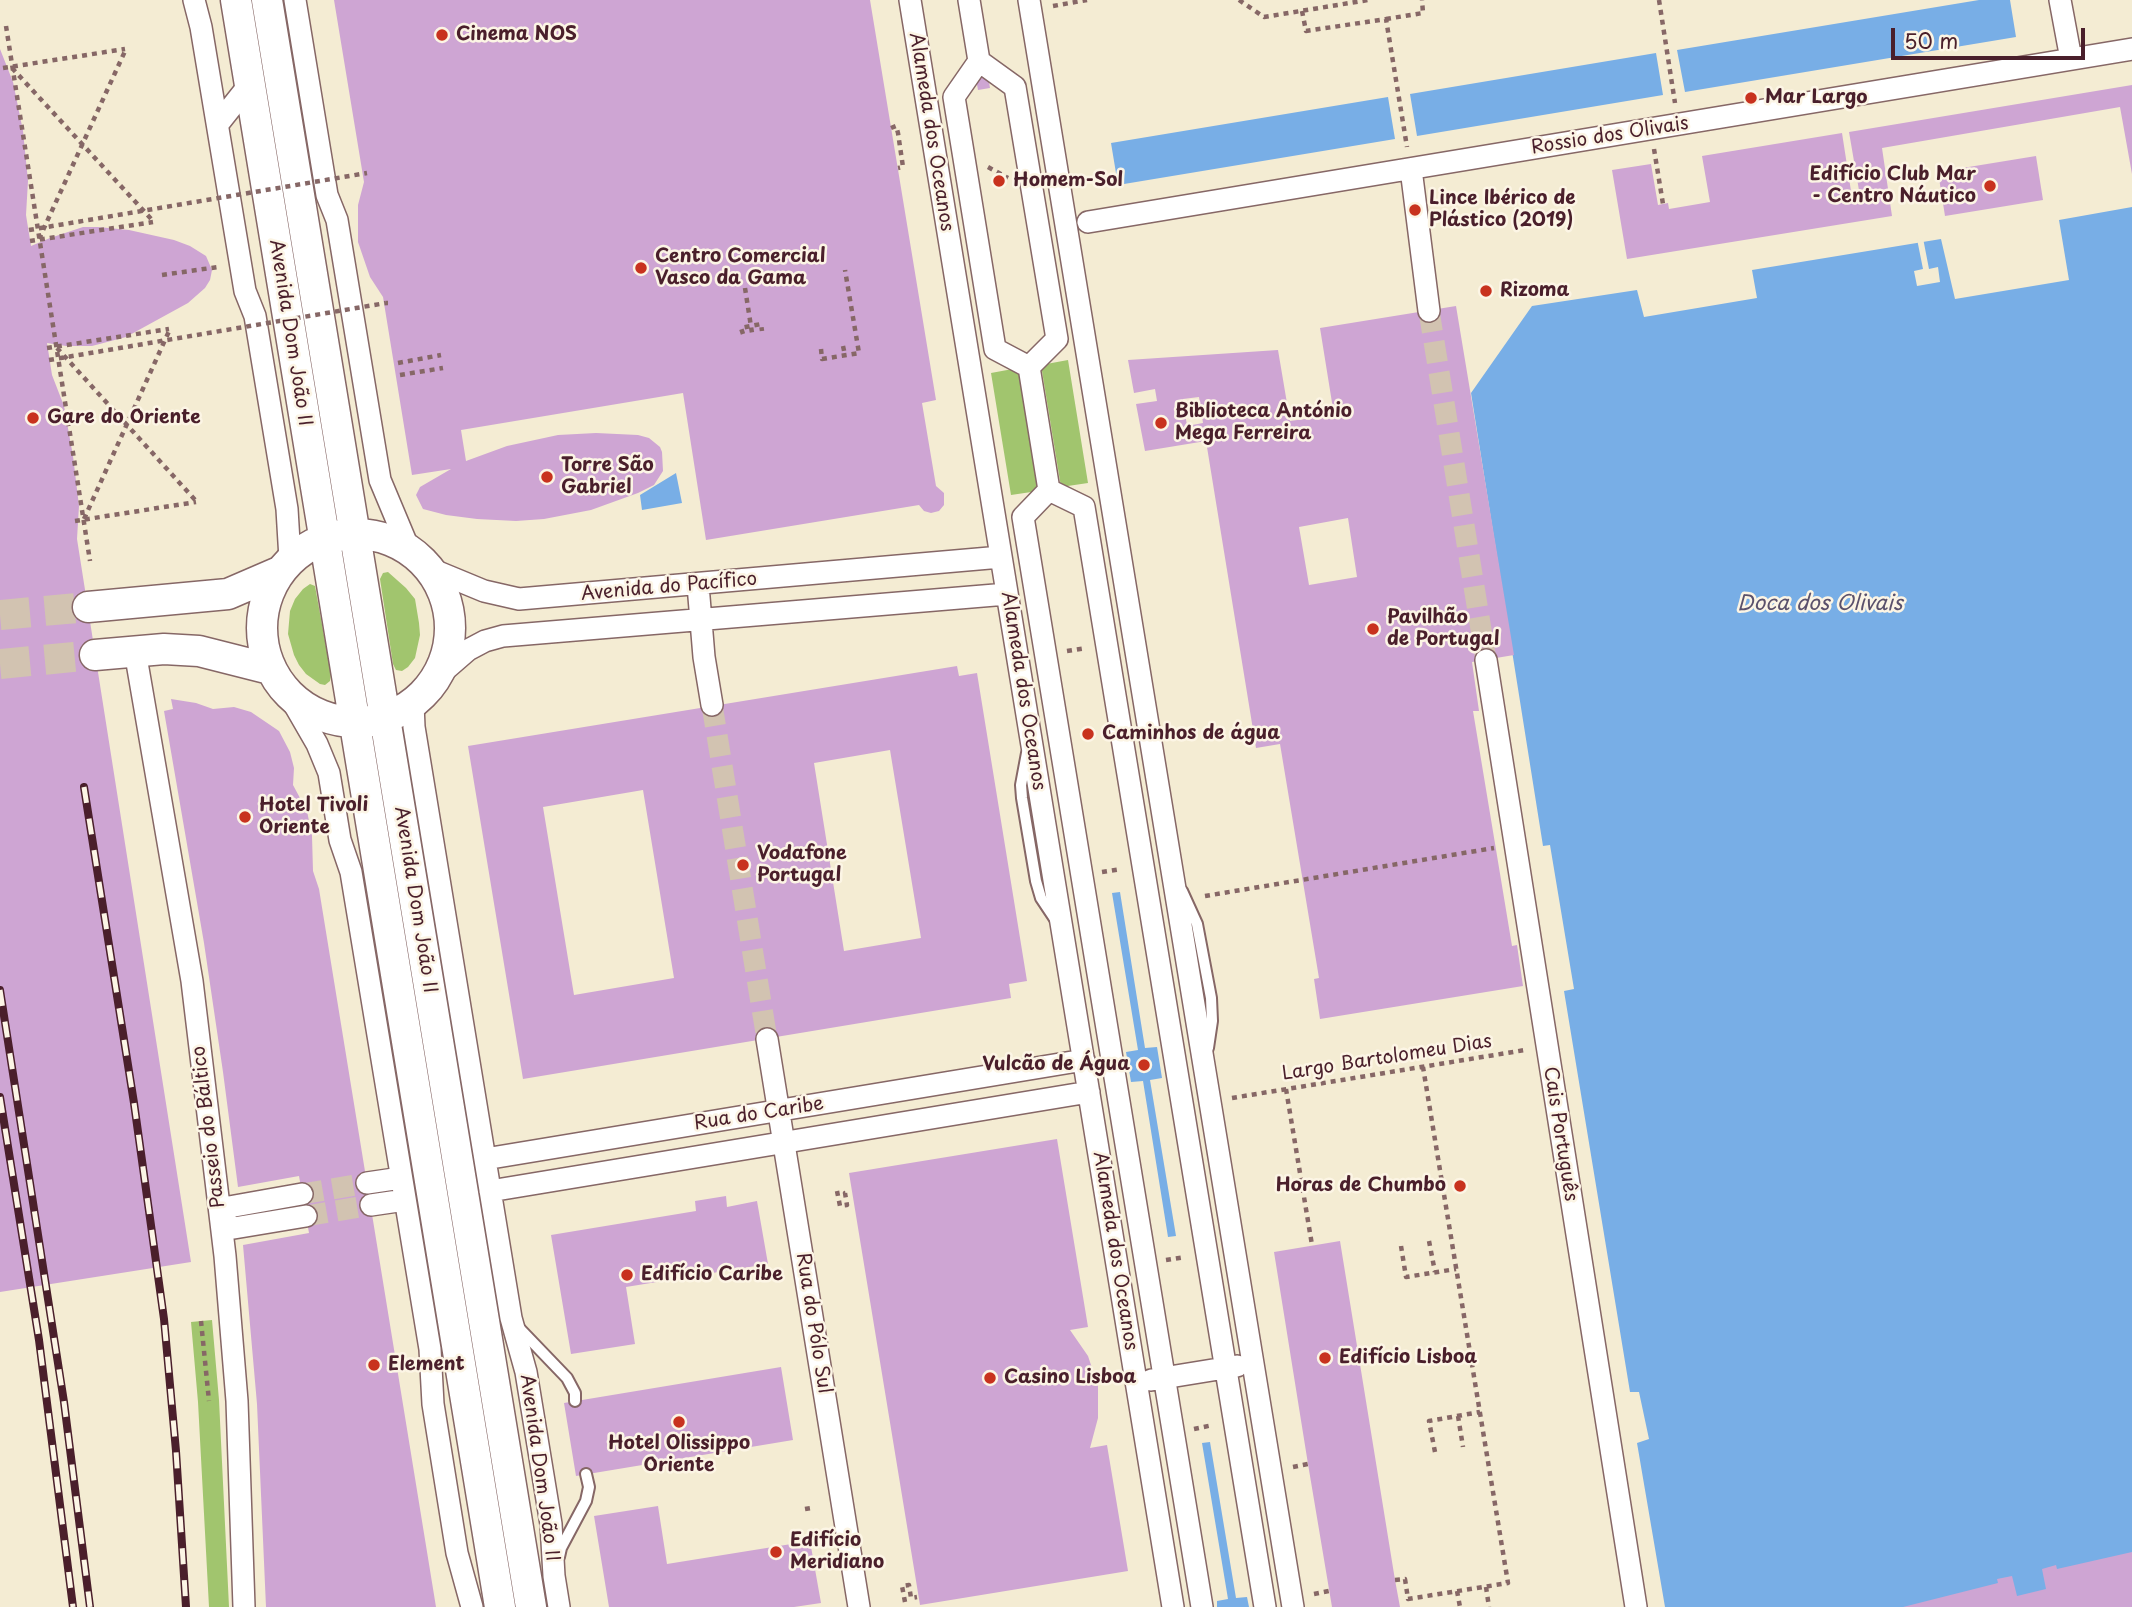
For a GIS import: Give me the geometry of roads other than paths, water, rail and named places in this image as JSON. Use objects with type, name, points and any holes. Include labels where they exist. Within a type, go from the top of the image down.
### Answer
[{"type":"main road","name":"Avenida Dom João II","points":[[236,0],[489,1543],[481,1606]]},
{"type":"main road","name":"Avenida Dom João II","points":[[267,0],[531,1607]]},
{"type":"main road","points":[[88,607],[228,594],[284,565],[305,547],[324,540],[355,535],[381,539],[395,544],[419,560],[446,603],[450,619],[449,641],[446,658],[438,676],[413,704],[385,718],[370,722],[331,719],[309,710],[279,680],[262,639],[262,614],[267,596],[284,565]]},
{"type":"main road","points":[[95,655],[164,649],[199,651],[279,680]]},
{"type":"street","name":"Avenida Dom João II","points":[[194,0],[201,27],[245,290],[258,330],[287,509],[284,565]]},
{"type":"street","points":[[295,0],[327,195],[337,220],[380,480],[419,560]]},
{"type":"street","name":"Alameda dos Oceanos","points":[[910,0],[1137,1383],[1168,1606]]},
{"type":"street","points":[[969,0],[979,61],[1015,87],[1057,339],[1029,367],[1049,490],[1084,507],[1265,1607]]},
{"type":"street","points":[[1029,0],[1293,1607]]},
{"type":"street","points":[[2060,0],[2071,59]]},
{"type":"street","name":"Rossio dos Olivais","points":[[1088,222],[2132,50]]},
{"type":"street","name":"Alameda dos Oceanos","points":[[979,61],[954,97],[962,152],[995,349],[1029,367]]},
{"type":"street","points":[[218,124],[249,85]]},
{"type":"street","points":[[1411,169],[1429,311]]},
{"type":"street","name":"Avenida Dom João II","points":[[336,416],[362,375]]},
{"type":"street","name":"Alameda dos Oceanos","points":[[1049,490],[1023,517],[1202,1607]]},
{"type":"street","name":"Avenida do Pacífico","points":[[419,560],[484,591],[519,599],[1001,558]]},
{"type":"street","points":[[917,565],[920,601]]},
{"type":"street","points":[[698,585],[704,657],[712,705]]},
{"type":"street","name":"Avenida do Pacífico","points":[[438,676],[468,650],[503,636],[1007,594]]},
{"type":"street","name":"Passeio do Báltico","points":[[135,652],[192,981],[221,1221],[237,1401],[244,1607]]},
{"type":"street","name":"Cais Português","points":[[1486,660],[1636,1607]]},
{"type":"street","name":"Avenida Dom João II","points":[[279,680],[317,744],[329,773],[340,840],[351,872],[430,1349],[433,1404],[457,1553],[481,1606]]},
{"type":"street","name":"Avenida Dom João II","points":[[413,704],[414,727],[490,1191],[512,1318],[526,1372],[538,1441],[551,1524],[559,1607]]},
{"type":"street","name":"Avenida Dom João II","points":[[351,872],[372,831]]},
{"type":"street","name":"Rua do Pólo Sul","points":[[766,1038],[859,1607]]},
{"type":"street","name":"Rua do Caribe","points":[[485,1159],[1084,1060]]},
{"type":"street","points":[[1033,1069],[1038,1100]]},
{"type":"street","name":"Rua do Caribe","points":[[490,1191],[1089,1092]]},
{"type":"street","points":[[367,1183],[401,1178]]},
{"type":"street","points":[[302,1194],[229,1207],[221,1221],[234,1228],[306,1216]]},
{"type":"street","points":[[371,1205],[405,1200]]},
{"type":"street","name":"Avenida Dom João II","points":[[464,1390],[495,1385],[512,1318]]},
{"type":"street","points":[[430,1349],[464,1390]]},
{"type":"street","points":[[1137,1383],[1253,1363]]},
{"type":"street","name":"Avenida Dom João II","points":[[489,1543],[520,1538],[554,1576]]},
{"type":"lane","points":[[512,1318],[526,1337],[567,1378],[575,1393],[575,1401]]},
{"type":"lane","points":[[554,1576],[561,1548],[586,1501],[589,1487],[586,1474]]},
{"type":"water","points":[[1979,0],[2010,0],[2016,37],[1685,92],[1677,50]]},
{"type":"water","points":[[1656,53],[1663,95],[1417,136],[1410,94]]},
{"type":"water","points":[[1388,97],[1395,139],[1118,185],[1111,143]]},
{"type":"water","name":"Doca dos Olivais","points":[[2132,207],[2132,1607],[1665,1607],[1637,1443],[1649,1439],[1639,1392],[1630,1392],[1564,991],[1574,989],[1550,845],[1543,846],[1471,393],[1532,306],[1637,290],[1644,317],[1757,298],[1752,270],[1941,239],[1955,299],[2069,280],[2059,220]]},
{"type":"water","points":[[676,473],[682,503],[642,510],[640,495]]},
{"type":"water","points":[[1120,892],[1145,1048],[1157,1047],[1162,1078],[1150,1080],[1176,1236],[1168,1237],[1143,1081],[1131,1082],[1126,1052],[1138,1050],[1112,893]]},
{"type":"water","points":[[1210,1442],[1236,1598],[1247,1597],[1249,1607],[1217,1607],[1217,1601],[1228,1599],[1202,1443]]},
{"type":"tunnel","points":[[1429,311],[1486,660]]},
{"type":"tunnel","points":[[0,615],[88,607]]},
{"type":"tunnel","points":[[0,664],[95,655]]},
{"type":"tunnel","points":[[712,705],[767,1039]]},
{"type":"tunnel","points":[[302,1194],[367,1183]]},
{"type":"tunnel","points":[[306,1216],[371,1205]]},
{"type":"railway","points":[[84,787],[134,1103],[164,1319],[186,1607]]},
{"type":"railway","points":[[0,990],[64,1402],[90,1607]]},
{"type":"railway","points":[[0,1097],[39,1340],[73,1607]]},
{"type":"place","name":"Cinema NOS","points":[[442,35]]},
{"type":"place","name":"Mar Largo","points":[[1751,98]]},
{"type":"place","name":"Homem-Sol","points":[[999,181]]},
{"type":"place","name":"Edifício Club Mar - Centro Náutico","points":[[1990,186]]},
{"type":"place","name":"Lince Ibérico de Plástico (2019)","points":[[1415,210]]},
{"type":"place","name":"Centro Comercial Vasco da Gama","points":[[641,268]]},
{"type":"place","name":"Rizoma","points":[[1486,291]]},
{"type":"place","name":"Gare do Oriente","points":[[33,418]]},
{"type":"place","name":"Biblioteca António Mega Ferreira","points":[[1161,423]]},
{"type":"place","name":"Torre São Gabriel","points":[[547,477]]},
{"type":"place","name":"Pavilhão de Portugal","points":[[1373,629]]},
{"type":"place","name":"Caminhos de água","points":[[1088,734]]},
{"type":"place","name":"Hotel Tivoli Oriente","points":[[245,817]]},
{"type":"place","name":"Vodafone Portugal","points":[[743,865]]},
{"type":"place","name":"Vulcão de Água","points":[[1144,1065]]},
{"type":"place","name":"Horas de Chumbo","points":[[1460,1186]]},
{"type":"place","name":"Edifício Caribe","points":[[627,1275]]},
{"type":"place","name":"Edifício Lisboa","points":[[1325,1358]]},
{"type":"place","name":"Element","points":[[374,1365]]},
{"type":"place","name":"Casino Lisboa","points":[[990,1378]]},
{"type":"place","name":"Hotel Olissippo Oriente","points":[[679,1422]]},
{"type":"place","name":"Edifício Meridiano","points":[[776,1552]]}]
